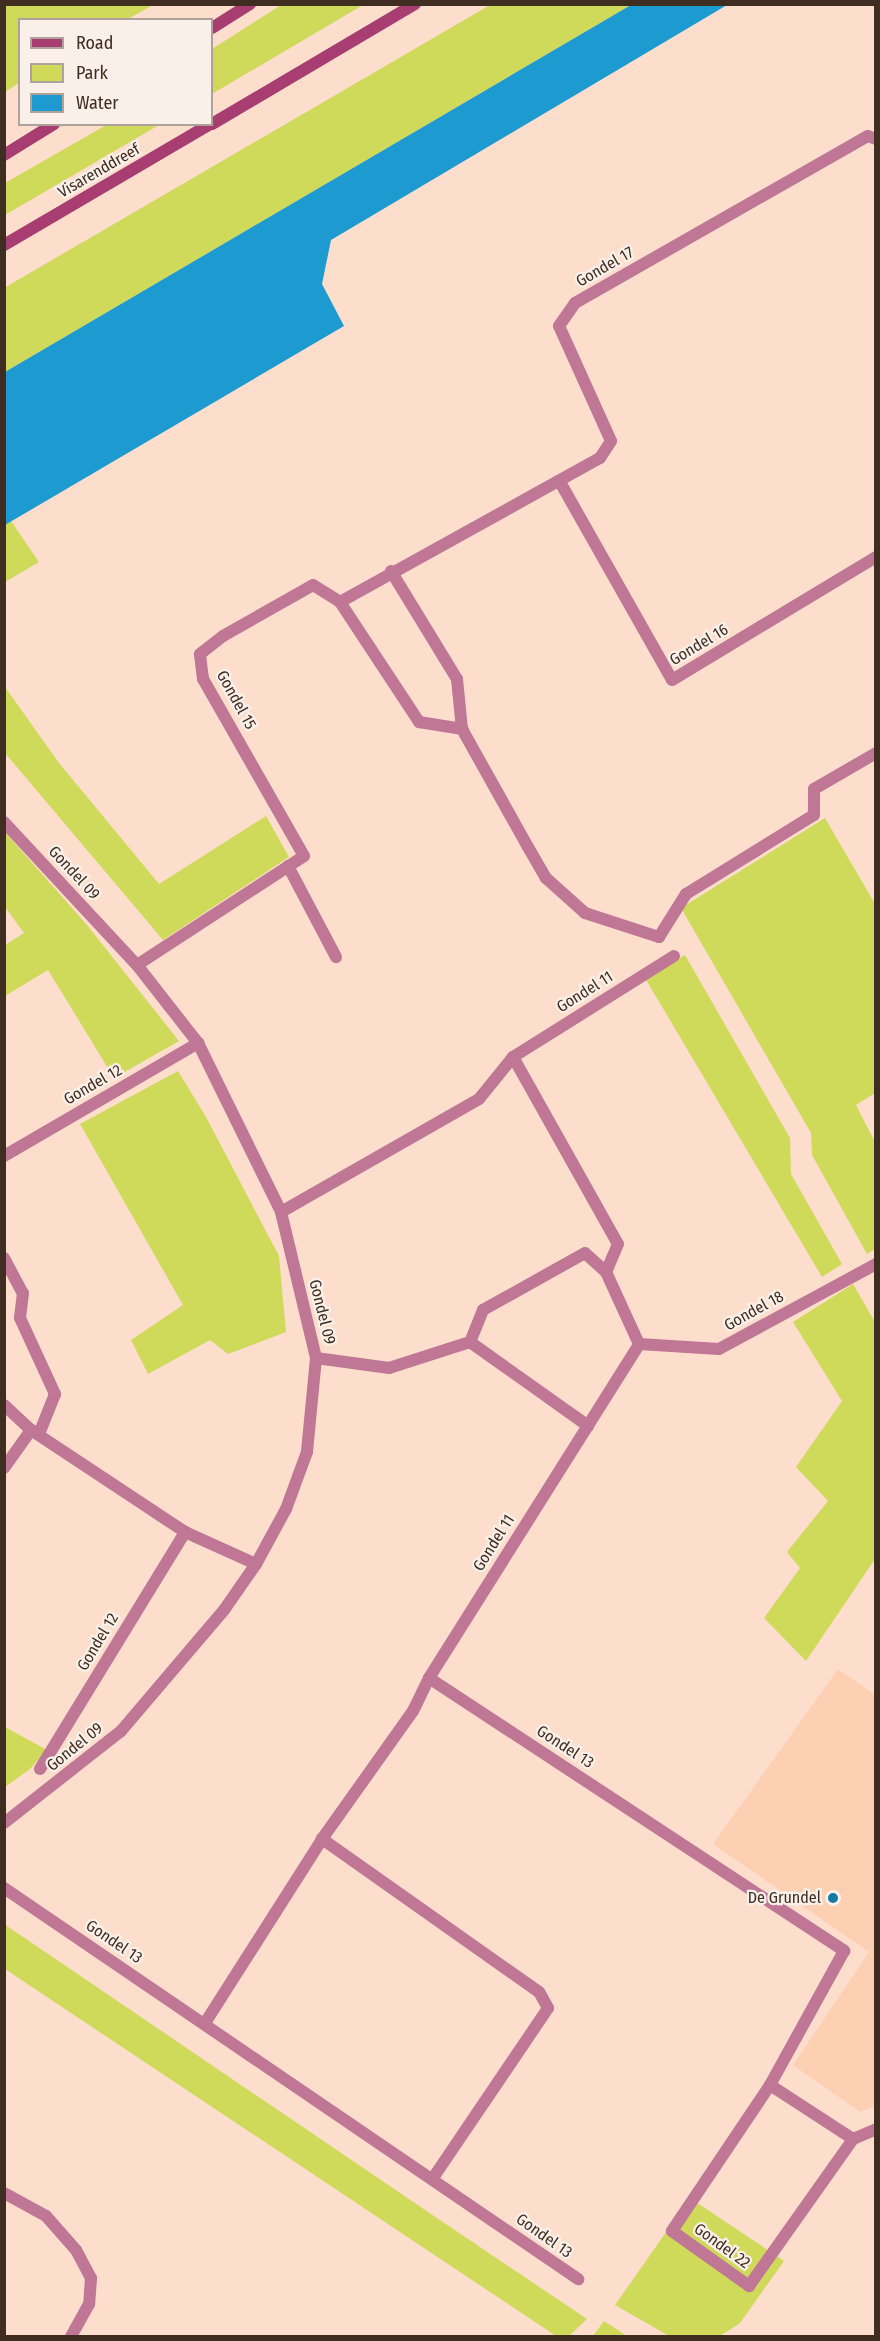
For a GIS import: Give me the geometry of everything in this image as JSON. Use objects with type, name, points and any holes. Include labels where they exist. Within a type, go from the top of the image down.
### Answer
[{"type":"main road","points":[[213,27],[250,4]]},
{"type":"main road","name":"Visarenddreef","points":[[213,123],[415,4]]},
{"type":"main road","points":[[4,155],[51,126]]},
{"type":"main road","name":"Visarenddreef","points":[[4,245],[208,126]]},
{"type":"street","name":"Gondel 17","points":[[391,571],[463,531],[560,482],[600,458],[611,441],[560,326],[575,303],[868,136],[876,139]]},
{"type":"street","name":"Gondel 16","points":[[560,482],[672,680],[876,557]]},
{"type":"street","points":[[340,602],[391,571],[457,679],[462,729],[546,878],[585,913],[659,937],[686,894],[814,815],[814,789],[876,753]]},
{"type":"street","name":"Gondel 15","points":[[137,965],[304,856],[296,836],[202,679],[200,654],[223,636],[313,585],[340,602],[419,722],[462,729]]},
{"type":"street","name":"Gondel 09","points":[[4,822],[137,965],[198,1043],[281,1212],[316,1358],[307,1452],[286,1509],[256,1564],[224,1610],[121,1731],[4,1822]]},
{"type":"street","points":[[288,866],[336,957]]},
{"type":"street","name":"Gondel 11","points":[[281,1212],[479,1099],[513,1057],[674,956]]},
{"type":"street","name":"Gondel 12","points":[[4,1156],[198,1043]]},
{"type":"street","points":[[513,1057],[618,1244],[606,1272]]},
{"type":"street","points":[[470,1342],[483,1310],[585,1253],[606,1272],[639,1344]]},
{"type":"street","points":[[4,1258],[23,1293],[20,1318],[55,1394],[35,1432],[4,1468]]},
{"type":"street","name":"Gondel 18","points":[[639,1344],[719,1349],[876,1264]]},
{"type":"street","points":[[316,1358],[389,1368],[470,1342]]},
{"type":"street","points":[[470,1342],[588,1426]]},
{"type":"street","name":"Gondel 11","points":[[429,1678],[639,1344]]},
{"type":"street","points":[[4,1405],[35,1432],[185,1532],[256,1564]]},
{"type":"street","name":"Gondel 12","points":[[40,1769],[185,1532]]},
{"type":"street","points":[[205,2023],[322,1839],[413,1711],[429,1678]]},
{"type":"street","name":"Gondel 13","points":[[429,1678],[844,1951]]},
{"type":"street","points":[[322,1839],[539,1992],[548,2008],[433,2178]]},
{"type":"street","name":"Gondel 13","points":[[4,1888],[433,2178],[578,2279]]},
{"type":"street","name":"Gondel 22","points":[[844,1951],[770,2085],[672,2231],[749,2286],[852,2139]]},
{"type":"street","points":[[770,2085],[852,2139],[876,2129]]},
{"type":"street","points":[[4,2193],[46,2216],[76,2250],[91,2277],[89,2304],[71,2337]]},
{"type":"shaded area","name":"De Grundel","points":[[838,1669],[875,1695],[876,2106],[860,2112],[793,2065],[869,1952],[713,1844]]},
{"type":"green space","points":[[5,4],[153,5],[130,18],[18,18],[18,84],[5,92]]},
{"type":"green space","points":[[281,5],[363,5],[213,93],[213,48]]},
{"type":"green space","points":[[490,5],[631,5],[5,372],[4,288]]},
{"type":"green space","points":[[105,126],[157,126],[5,215],[5,183]]},
{"type":"green space","points":[[11,521],[39,562],[5,582],[5,525]]},
{"type":"green space","points":[[5,687],[59,763],[159,884],[266,816],[289,857],[163,940],[5,753]]},
{"type":"green space","points":[[825,818],[875,904],[875,1093],[856,1105],[875,1142],[875,1249],[867,1254],[812,1155],[811,1133],[681,908]]},
{"type":"green space","points":[[4,831],[87,925],[179,1041],[114,1078],[48,970],[5,996],[5,945],[24,933],[5,907]]},
{"type":"green space","points":[[685,955],[790,1138],[791,1174],[842,1264],[822,1277],[645,978]]},
{"type":"green space","points":[[178,1071],[206,1117],[279,1256],[286,1332],[228,1354],[210,1340],[148,1374],[131,1340],[183,1305],[80,1124]]},
{"type":"green space","points":[[853,1284],[875,1322],[875,1559],[806,1661],[764,1618],[800,1568],[787,1552],[828,1501],[796,1467],[842,1401],[793,1322]]},
{"type":"green space","points":[[5,1727],[47,1750],[30,1769],[5,1787]]},
{"type":"green space","points":[[4,1924],[587,2319],[569,2336],[556,2336],[5,1969]]},
{"type":"green space","points":[[690,2198],[784,2261],[740,2323],[720,2336],[669,2336],[615,2305]]},
{"type":"green space","points":[[604,2321],[627,2336],[593,2336]]},
{"type":"water","points":[[631,5],[727,5],[331,240],[322,284],[344,326],[5,525],[5,372]]},
{"type":"place","name":"De Grundel","points":[[833,1898]]}]
